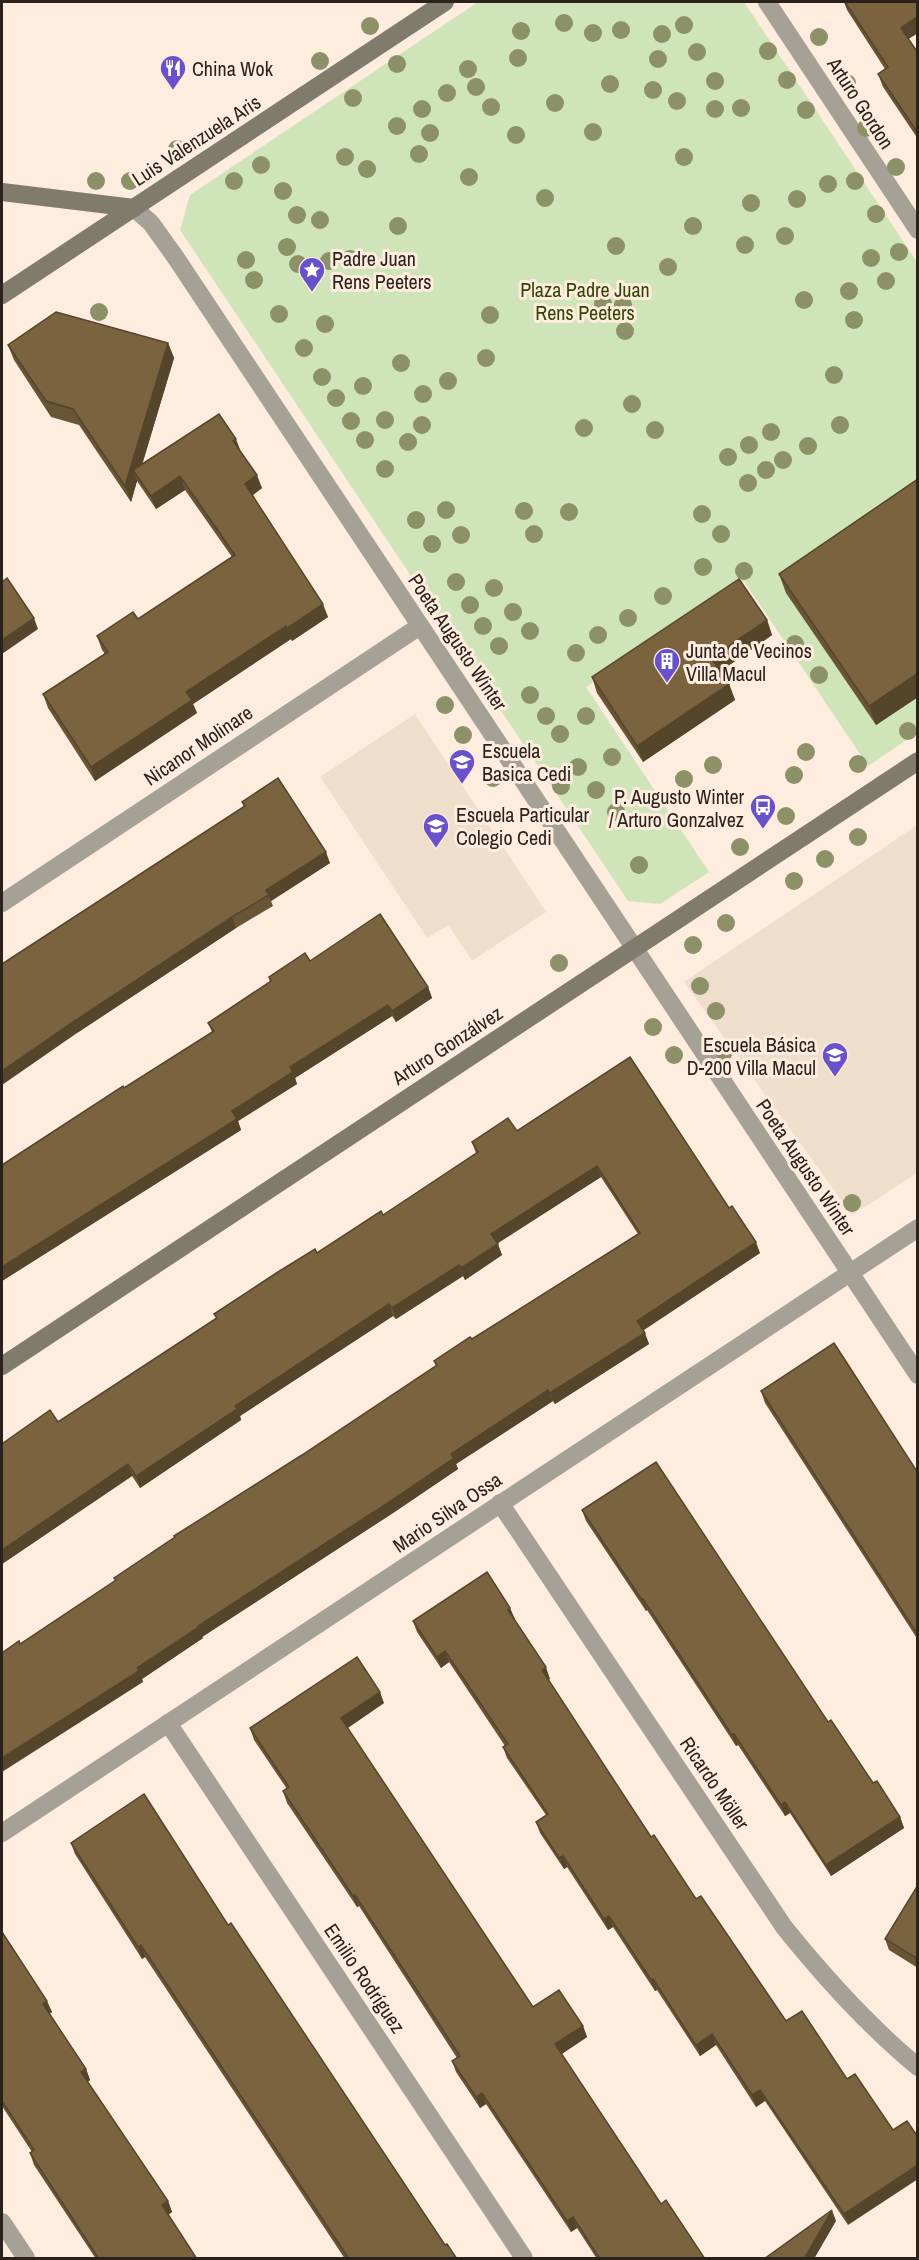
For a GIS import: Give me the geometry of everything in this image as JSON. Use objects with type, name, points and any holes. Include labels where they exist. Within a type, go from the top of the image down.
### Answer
[{"type":"street","name":"Luis Valenzuela Aris","points":[[2,295],[445,2]]},
{"type":"street","name":"Arturo Gordon","points":[[767,2],[918,230]]},
{"type":"street","points":[[2,192],[134,208]]},
{"type":"street","name":"Poeta Augusto Winter","points":[[134,208],[151,223],[172,251],[918,1375]]},
{"type":"street","name":"Nicanor Molinare","points":[[2,903],[420,626]]},
{"type":"street","name":"Arturo Gonzálvez","points":[[2,1366],[918,761]]},
{"type":"street","name":"Mario Silva Ossa","points":[[2,1833],[918,1228]]},
{"type":"street","name":"Ricardo Möller","points":[[500,1503],[784,1927],[822,1975],[857,2013],[918,2067]]},
{"type":"street","name":"Emilio Rodríguez","points":[[168,1723],[524,2259]]},
{"type":"street","points":[[2,2222],[26,2259]]},
{"type":"shaded area","name":"Escuela Particular Colegio Cedi","points":[[415,714],[546,912],[472,961],[448,925],[427,938],[320,777]]},
{"type":"shaded area","name":"Escuela Básica D-200 Villa Macul","points":[[917,825],[917,1173],[852,1215],[684,982]]},
{"type":"green space","name":"Plaza Padre Juan Rens Peeters","points":[[478,2],[744,2],[917,262],[917,733],[868,766],[744,581],[586,687],[709,872],[660,904],[628,901],[180,230],[190,195]]},
{"type":"building","points":[[845,2],[918,2],[918,16],[901,28],[918,53],[918,133],[878,74],[888,67]]},
{"type":"building","points":[[56,312],[168,343],[125,486],[73,409],[46,401],[8,345]]},
{"type":"building","points":[[219,414],[236,439],[233,441],[257,475],[245,484],[323,604],[186,692],[192,700],[91,767],[43,694],[108,652],[97,636],[133,612],[138,619],[235,555],[180,476],[151,496],[133,470]]},
{"type":"building","points":[[918,479],[918,673],[869,706],[779,574]]},
{"type":"building","points":[[7,578],[34,618],[2,640],[2,582]]},
{"type":"building","name":"Junta de Vecinos Villa Macul","points":[[739,579],[767,620],[711,658],[729,684],[637,746],[592,677]]},
{"type":"building","points":[[278,778],[326,852],[266,890],[269,895],[232,917],[2,1071],[2,964],[245,806],[242,802]]},
{"type":"building","points":[[380,914],[428,987],[392,1011],[388,1005],[290,1067],[293,1072],[232,1111],[237,1119],[2,1267],[2,1165],[123,1086],[124,1088],[214,1031],[208,1023],[271,981],[269,977],[305,953],[310,961]]},
{"type":"building","points":[[630,1057],[729,1208],[732,1206],[756,1242],[637,1321],[645,1333],[550,1393],[548,1390],[451,1454],[454,1458],[198,1626],[137,1668],[139,1671],[2,1758],[2,1653],[19,1641],[20,1644],[116,1580],[114,1578],[174,1536],[302,1455],[437,1365],[434,1361],[470,1337],[472,1339],[640,1233],[597,1166],[491,1234],[498,1244],[461,1268],[459,1265],[392,1308],[389,1304],[235,1406],[237,1409],[136,1476],[128,1464],[2,1550],[2,1444],[50,1410],[58,1422],[217,1318],[214,1314],[278,1272],[315,1249],[317,1253],[381,1211],[383,1215],[478,1152],[472,1142],[508,1118],[517,1131]]},
{"type":"building","points":[[834,1343],[918,1473],[918,1635],[761,1391]]},
{"type":"building","points":[[656,1462],[828,1722],[831,1720],[873,1783],[877,1781],[900,1817],[826,1865],[785,1802],[781,1805],[734,1734],[732,1735],[582,1510]]},
{"type":"building","points":[[487,1572],[510,1608],[508,1610],[546,1667],[542,1670],[651,1837],[654,1835],[696,1899],[701,1896],[786,2021],[802,2011],[847,2079],[855,2074],[893,2130],[907,2121],[918,2137],[918,2165],[844,2214],[760,2090],[752,2095],[712,2034],[696,2045],[609,1916],[604,1919],[563,1856],[559,1858],[536,1822],[548,1814],[503,1747],[508,1744],[445,1651],[437,1657],[413,1621]]},
{"type":"building","points":[[357,1657],[380,1692],[341,1718],[533,2007],[559,1990],[583,2026],[555,2044],[661,2204],[666,2200],[705,2259],[600,2259],[573,2217],[567,2221],[482,2093],[476,2097],[452,2061],[460,2056],[355,1895],[353,1896],[283,1791],[289,1787],[250,1728]]},
{"type":"building","points":[[144,1794],[228,1925],[231,1923],[445,2245],[447,2244],[457,2259],[349,2259],[141,1945],[138,1947],[71,1843]]},
{"type":"building","points":[[918,1885],[918,1959],[885,1939]]},
{"type":"building","points":[[2,1932],[47,2001],[43,2004],[86,2069],[81,2072],[168,2201],[162,2205],[197,2259],[99,2259],[30,2153],[34,2150],[2,2101]]},
{"type":"building","points":[[832,2210],[804,2259],[764,2259]]},
{"type":"place","name":"China Wok","points":[[173,91]]},
{"type":"place","name":"Padre Juan Rens Peeters","points":[[312,293]]},
{"type":"place","name":"Junta de Vecinos Villa Macul","points":[[667,684]]},
{"type":"place","name":"Escuela Basica Cedi","points":[[462,785]]},
{"type":"place","name":"P. Augusto Winter / Arturo Gonzalvez","points":[[763,830]]},
{"type":"place","name":"Escuela Particular Colegio Cedi","points":[[436,849]]},
{"type":"place","name":"Escuela Básica D-200 Villa Macul","points":[[835,1078]]}]
